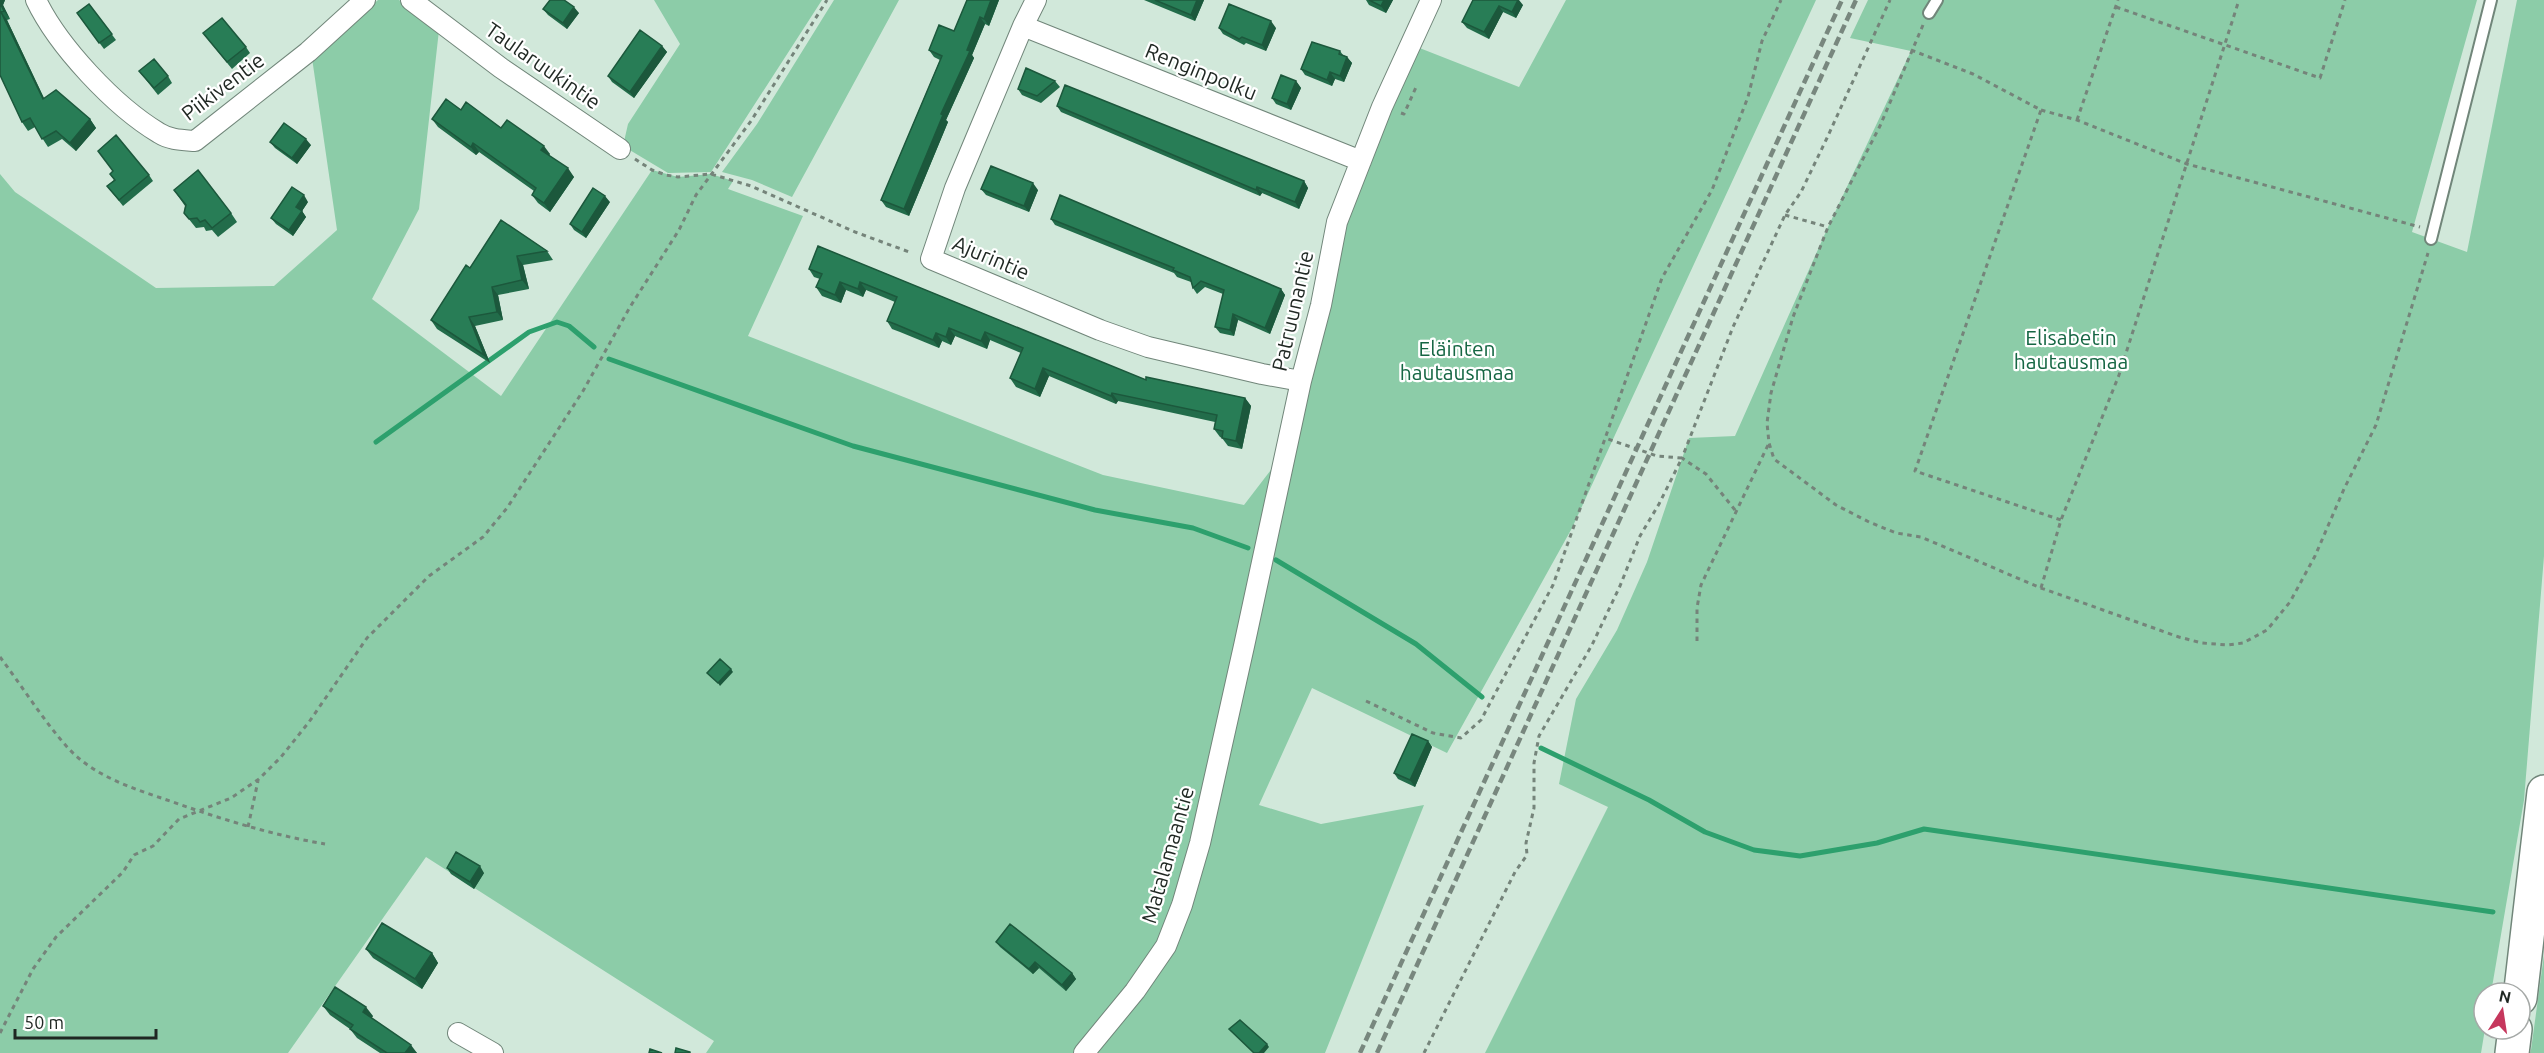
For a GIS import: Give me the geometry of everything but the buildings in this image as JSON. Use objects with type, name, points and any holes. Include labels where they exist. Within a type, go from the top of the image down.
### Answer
[{"type":"highway","points":[[2522,981],[2544,792]]},
{"type":"street","name":"Piikiventie","points":[[36,0],[45,19],[85,71],[159,133],[176,140],[195,141],[308,52],[365,0]]},
{"type":"street","name":"Taularuukintie","points":[[411,0],[501,68],[620,149]]},
{"type":"street","name":"Ajurintie","points":[[1036,0],[955,188],[931,260],[1100,330],[1149,347],[1301,381]]},
{"type":"street","name":"Patruunantie","points":[[1244,646],[1301,381],[1321,306],[1337,222],[1382,107],[1431,0]]},
{"type":"street","name":"Renginpolku","points":[[1023,26],[1361,161]]},
{"type":"street","name":"Matalamaantie","points":[[1084,1053],[1135,991],[1166,946],[1182,905],[1200,843],[1244,646]]},
{"type":"street","points":[[458,1033],[493,1053]]},
{"type":"lane","points":[[1929,13],[1936,0]]},
{"type":"lane","points":[[2432,235],[2491,0]]},
{"type":"path","points":[[0,1033],[33,969],[62,930],[123,872],[134,855],[153,846],[179,819],[231,798],[259,779],[281,757],[309,722],[367,638],[429,576],[483,537],[516,496],[544,448],[583,391],[630,307],[668,249],[696,195],[751,121],[827,0]]},
{"type":"path","points":[[1366,701],[1433,734],[1461,738],[1480,720],[1553,585],[1662,278],[1712,190],[1748,97],[1761,41],[1781,0]]},
{"type":"path","points":[[1424,1053],[1515,872],[1527,855],[1526,843],[1534,808],[1534,763],[1539,736],[1592,645],[1620,586],[1640,536],[1682,458],[1716,365],[1785,215],[1811,170],[1890,0]]},
{"type":"path","points":[[2077,120],[2118,0]]},
{"type":"path","points":[[2041,588],[2061,520],[2119,375],[2239,0]]},
{"type":"path","points":[[2116,7],[2225,47],[2320,78],[2345,0]]},
{"type":"path","points":[[1911,50],[1973,74],[2041,110],[2077,120],[2187,164],[2432,235],[2425,265],[2407,316],[2398,358],[2376,425],[2344,489],[2310,566],[2290,602],[2267,630],[2244,643],[2228,645],[2202,643],[2137,623],[2041,588],[1921,537],[1896,532],[1869,522],[1836,505],[1774,459],[1768,443],[1767,423],[1771,393],[1793,317],[1828,227],[1880,126],[1911,50],[1929,13]]},
{"type":"path","points":[[2041,110],[1915,471],[2061,520]]},
{"type":"path","points":[[620,149],[652,170],[666,175],[678,177],[711,174],[751,186],[855,232],[931,260]]},
{"type":"path","points":[[1785,215],[1828,227]]},
{"type":"path","points":[[1605,438],[1657,456],[1682,458],[1706,474],[1735,510]]},
{"type":"path","points":[[1696,641],[1697,608],[1701,585],[1768,443]]},
{"type":"path","points":[[0,657],[69,750],[95,770],[122,784],[196,811],[248,827],[325,844]]},
{"type":"path","points":[[248,827],[259,779]]},
{"type":"green space","name":"Eläinten hautausmaa","points":[[378,0],[399,0],[439,30],[419,209],[372,299],[501,396],[652,170],[678,177],[711,174],[733,181],[728,189],[803,216],[748,336],[1103,475],[1244,505],[1280,458],[1344,224],[1387,112],[1417,47],[1519,87],[1566,0],[1816,0],[1572,528],[1447,753],[1312,688],[1259,805],[1321,824],[1424,805],[1325,1053],[706,1053],[714,1041],[426,857],[288,1053],[0,1053],[0,174],[15,192],[156,288],[274,286],[337,230],[312,58]]},
{"type":"green space","points":[[654,0],[822,0],[711,172],[668,173],[623,146],[628,124],[680,44]]},
{"type":"green space","points":[[834,0],[899,0],[792,197],[752,180],[722,172],[757,124]]},
{"type":"green space","name":"Elisabetin hautausmaa","points":[[1868,0],[2477,0],[2412,232],[2467,252],[2517,0],[2544,0],[2544,556],[2524,800],[2493,981],[2472,981],[2472,1041],[2483,1041],[2481,1053],[1485,1053],[1608,807],[1559,784],[1576,699],[1617,630],[1647,562],[1689,438],[1735,436],[1828,227],[1911,51],[1850,38]]},
{"type":"green space","points":[[2544,955],[2544,1053],[2530,1053],[2531,1050]]},
{"type":"waterway","points":[[376,442],[529,332],[557,322],[569,326],[594,347]]},
{"type":"waterway","points":[[609,359],[853,446],[1095,510],[1193,528],[1248,548]]},
{"type":"waterway","points":[[1276,560],[1416,644],[1482,697]]},
{"type":"waterway","points":[[1541,748],[1649,800],[1705,832],[1754,850],[1800,856],[1877,843],[1924,829],[2493,912]]},
{"type":"railway","points":[[1360,1053],[1842,0]]},
{"type":"railway","points":[[1377,1053],[1856,0]]}]
